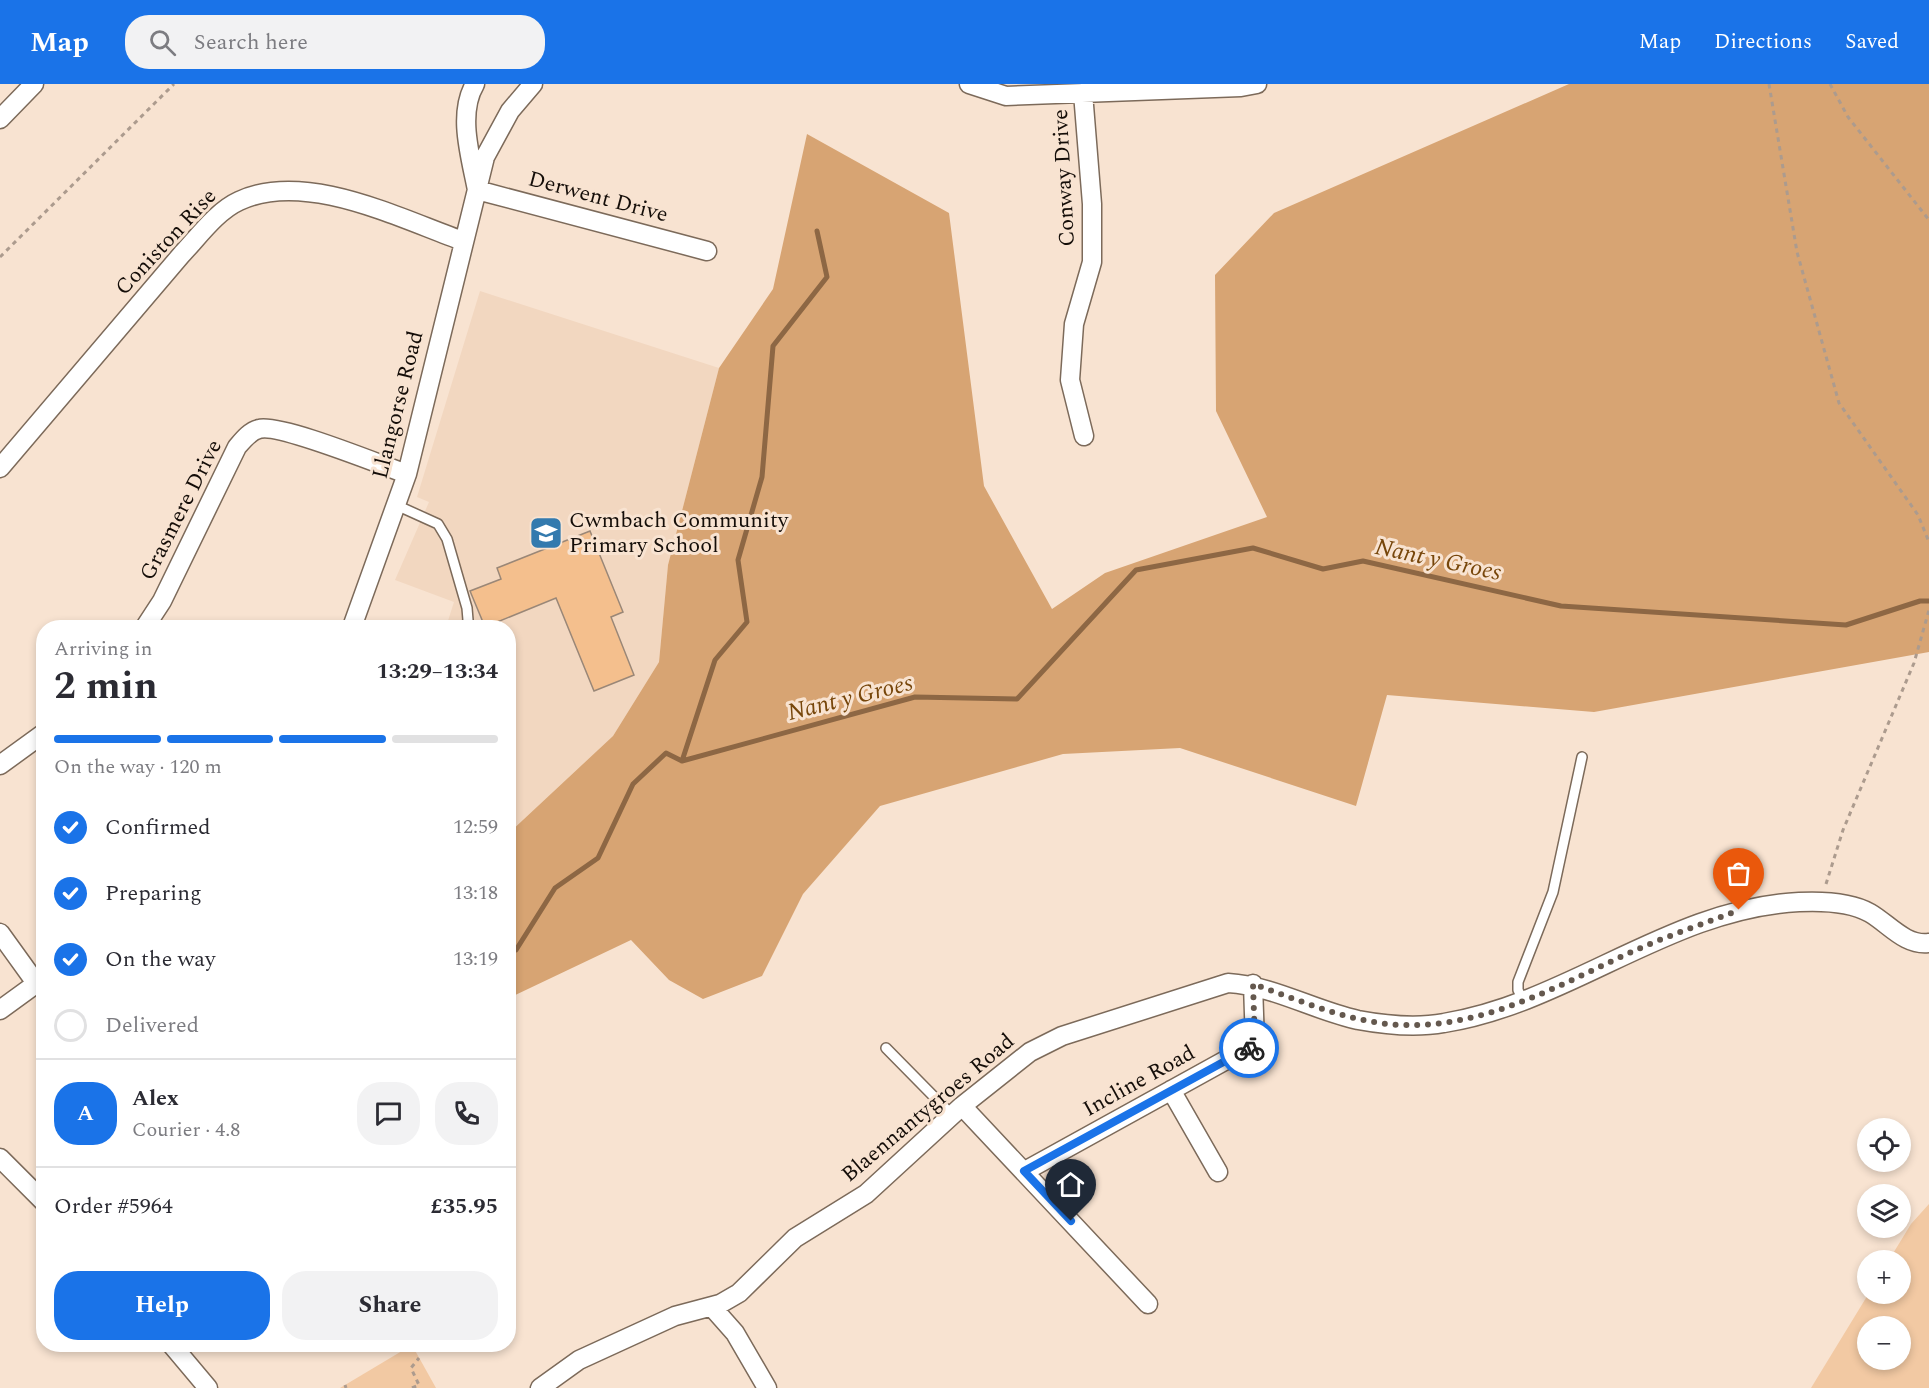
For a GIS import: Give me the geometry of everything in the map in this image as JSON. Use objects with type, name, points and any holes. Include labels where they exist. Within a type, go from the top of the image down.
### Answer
[{"type":"street","points":[[0,119],[34,84]]},
{"type":"street","name":"Llangorse Road","points":[[475,84],[467,103],[466,117],[477,190]]},
{"type":"street","points":[[969,84],[1006,96],[1241,87],[1257,84]]},
{"type":"street","name":"Llangorse Road","points":[[354,620],[407,474],[485,157],[496,134],[528,86]]},
{"type":"street","name":"Conway Drive","points":[[1083,93],[1092,204],[1092,262],[1074,324],[1070,380],[1084,436]]},
{"type":"street","name":"Coniston Rise","points":[[0,468],[182,254],[214,220],[237,201],[263,192],[294,188],[330,194],[463,241]]},
{"type":"street","name":"Derwent Drive","points":[[477,190],[707,251]]},
{"type":"street","name":"Grasmere Drive","points":[[150,620],[162,601],[237,447],[246,437],[259,429],[285,432],[407,474]]},
{"type":"street","points":[[0,765],[36,739]]},
{"type":"street","name":"Blaennantygroes Road","points":[[540,1388],[579,1360],[675,1316],[712,1307],[739,1293],[795,1238],[866,1194],[957,1110],[1030,1052],[1062,1036],[1228,982],[1253,984],[1358,1019],[1401,1025],[1442,1024],[1490,1013],[1524,1002],[1646,946],[1739,910],[1799,902],[1849,905],[1869,912],[1904,938],[1929,944]]},
{"type":"street","points":[[0,933],[36,975]]},
{"type":"street","points":[[0,1010],[36,983]]},
{"type":"street","name":"Incline Road","points":[[1024,1171],[1255,1044],[1253,984]]},
{"type":"street","points":[[1171,1090],[1218,1172]]},
{"type":"street","points":[[957,1110],[1024,1171],[1148,1304]]},
{"type":"street","points":[[0,1158],[36,1194]]},
{"type":"street","points":[[712,1307],[735,1334],[766,1388]]},
{"type":"street","points":[[178,1352],[208,1388]]},
{"type":"lane","points":[[396,505],[438,524],[447,539],[467,608],[468,620]]},
{"type":"lane","points":[[1524,1002],[1518,990],[1518,982],[1553,892],[1582,757]]},
{"type":"lane","points":[[886,1048],[957,1110]]},
{"type":"path","points":[[0,257],[174,84]]},
{"type":"path","points":[[1768,84],[1797,252],[1839,403],[1918,515],[1929,542]]},
{"type":"path","points":[[1830,84],[1848,117],[1929,220]]},
{"type":"path","points":[[1820,903],[1843,830],[1914,663],[1928,612]]},
{"type":"path","points":[[412,1388],[419,1385],[411,1368],[419,1358]]},
{"type":"shaded area","points":[[1569,84],[1929,84],[1929,652],[1594,712],[1387,695],[1356,806],[1180,748],[1063,754],[880,806],[803,894],[762,976],[703,999],[669,980],[631,940],[516,995],[516,826],[613,736],[659,662],[668,565],[719,368],[773,289],[807,134],[949,213],[984,486],[1052,609],[1105,573],[1267,517],[1216,411],[1215,275],[1274,213]]},
{"type":"shaded area","name":"Cwmbach Community Primary School","points":[[480,291],[719,368],[668,565],[659,662],[613,736],[516,826],[516,620],[448,620],[454,602],[395,580],[429,502],[417,497]]},
{"type":"shaded area","points":[[1929,1204],[1929,1388],[1811,1388],[1862,1304],[1911,1304],[1911,1250],[1895,1250],[1902,1238],[1911,1238],[1911,1224]]},
{"type":"shaded area","points":[[400,1352],[416,1352],[436,1388],[340,1388]]},
{"type":"building","points":[[590,531],[623,612],[611,617],[634,675],[594,691],[556,598],[502,620],[482,620],[470,591],[501,579],[497,568]]},
{"type":"waterway","points":[[516,950],[555,888],[598,858],[633,784],[666,753],[682,761],[715,660],[747,622],[738,560],[762,477],[773,346],[827,277],[817,231]]},
{"type":"waterway","name":"Nant y Groes","points":[[682,761],[915,697],[1017,699],[1136,570],[1253,548],[1323,569],[1363,561],[1561,606],[1846,625],[1920,601],[1929,601]]},
{"type":"way so far","points":[[1249,1048],[1255,1044],[1253,984],[1358,1019],[1401,1025],[1442,1024],[1490,1013],[1532,999],[1646,946],[1739,910]]},
{"type":"place","name":"Cwmbach Community Primary School","points":[[546,533]]},
{"type":"route","points":[[1071,1221],[1024,1171],[1249,1048]]}]
